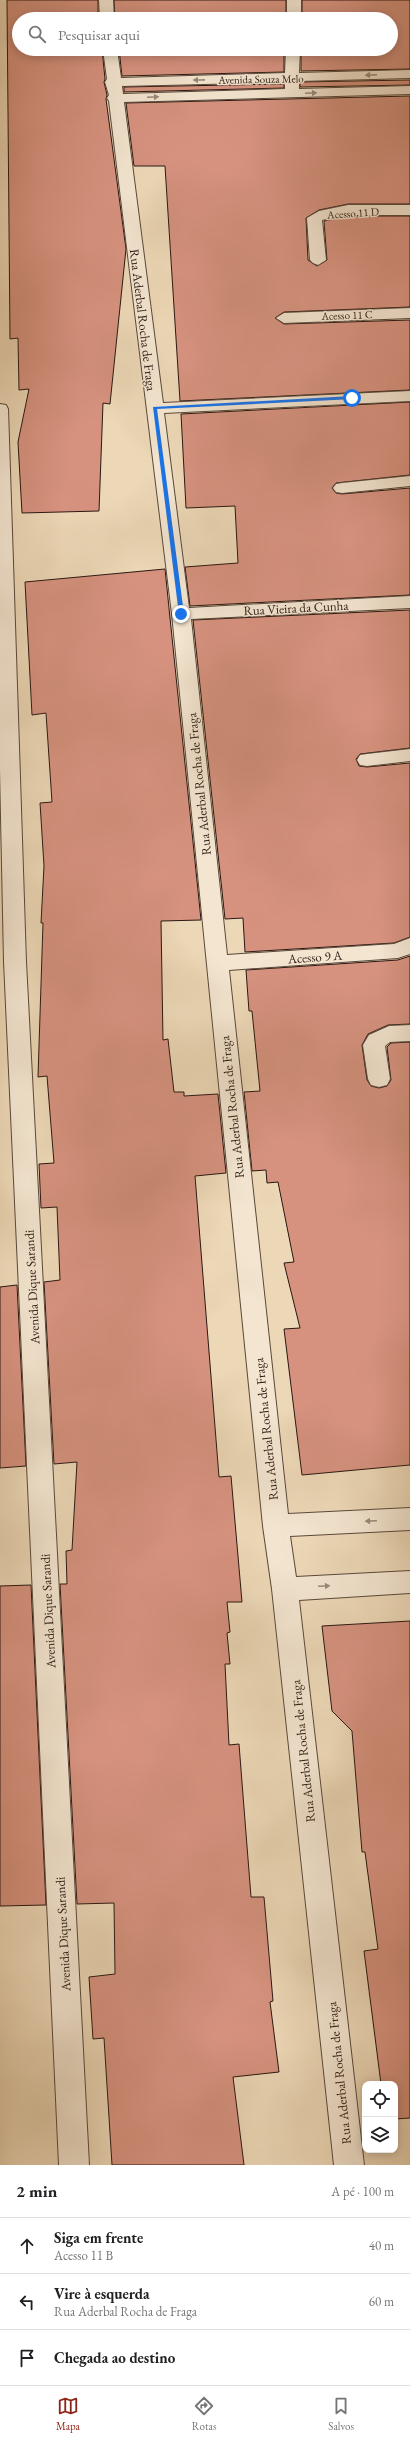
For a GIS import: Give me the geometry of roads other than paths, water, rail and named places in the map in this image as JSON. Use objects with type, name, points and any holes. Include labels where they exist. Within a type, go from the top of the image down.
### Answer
[{"type":"street","points":[[106,0],[107,12]]},
{"type":"street","points":[[294,0],[294,12]]},
{"type":"street","name":"Rua Aderbal Rocha de Fraga","points":[[111,56],[113,90],[181,614],[276,1526],[285,1588],[350,2165]]},
{"type":"street","points":[[292,93],[293,56]]},
{"type":"street","name":"Avenida Souza Melo","points":[[113,90],[292,78],[410,74]]},
{"type":"street","name":"Avenida Souza Melo","points":[[113,90],[292,93],[410,90]]},
{"type":"street","name":"Acesso 11 D","points":[[318,260],[314,224],[315,218],[320,215],[339,211],[410,210]]},
{"type":"street","name":"Acesso 11 C","points":[[284,318],[410,313]]},
{"type":"street","points":[[154,408],[410,396]]},
{"type":"street","name":"Avenida Dique Sarandi","points":[[0,409],[15,962],[74,2165]]},
{"type":"street","points":[[342,488],[410,481]]},
{"type":"street","name":"Rua Vieira da Cunha","points":[[181,614],[410,602]]},
{"type":"street","points":[[366,760],[410,755]]},
{"type":"street","name":"Acesso 9 A","points":[[218,963],[398,952],[410,945]]},
{"type":"street","points":[[379,1079],[374,1045],[376,1040],[385,1035],[410,1033]]},
{"type":"street","points":[[276,1526],[410,1519]]},
{"type":"street","points":[[285,1588],[410,1582]]}]
